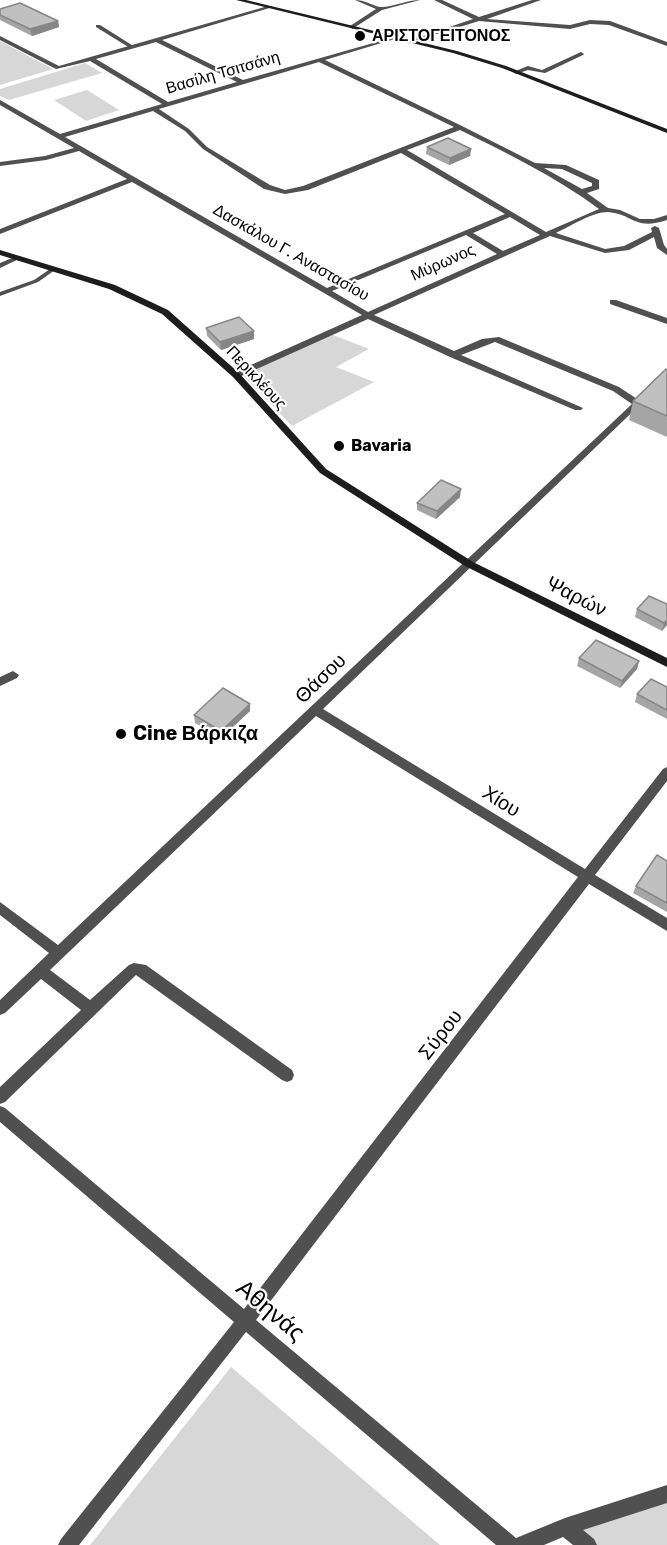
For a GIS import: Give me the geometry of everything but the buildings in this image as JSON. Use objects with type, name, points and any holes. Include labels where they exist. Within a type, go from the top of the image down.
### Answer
[{"type":"street","points":[[239,0],[455,52],[516,72],[667,131]]},
{"type":"street","points":[[358,0],[380,9]]},
{"type":"street","points":[[352,27],[380,9],[417,0]]},
{"type":"street","points":[[436,0],[480,20],[570,27],[590,22],[610,23],[667,44]]},
{"type":"street","points":[[413,42],[538,0]]},
{"type":"street","points":[[0,38],[58,68],[270,7]]},
{"type":"street","name":"Βασίλη Τσιτσάνη","points":[[59,136],[396,37]]},
{"type":"street","points":[[158,40],[242,82]]},
{"type":"street","points":[[91,59],[167,104]]},
{"type":"street","points":[[319,59],[535,165],[581,192],[606,210],[617,211],[643,223],[653,223],[667,217]]},
{"type":"street","name":"Δασκάλου Γ. Αναστασίου","points":[[0,102],[367,315],[403,334],[578,408]]},
{"type":"street","points":[[153,108],[187,130],[205,148],[267,187],[279,192],[305,188],[460,127]]},
{"type":"street","points":[[0,165],[46,158],[80,148]]},
{"type":"street","points":[[403,151],[548,234],[605,251],[626,248],[656,233]]},
{"type":"street","points":[[535,165],[563,167],[596,182],[596,187],[581,192]]},
{"type":"street","points":[[0,232],[132,179]]},
{"type":"street","name":"Μύρωνος","points":[[236,375],[502,254],[606,210]]},
{"type":"street","points":[[326,291],[511,214]]},
{"type":"street","points":[[653,223],[660,246],[667,253]]},
{"type":"street","points":[[466,232],[502,254]]},
{"type":"street","name":"Περικλέους","points":[[0,252],[112,287],[165,312],[236,375],[323,471],[469,564]]},
{"type":"street","points":[[613,302],[667,321]]},
{"type":"street","points":[[453,355],[485,341],[496,339],[616,389],[637,403]]},
{"type":"street","name":"Θάσου","points":[[0,1009],[652,389]]},
{"type":"street","name":"Ψαρών","points":[[469,564],[667,663]]},
{"type":"street","points":[[0,682],[14,675]]},
{"type":"street","name":"Χίου","points":[[315,710],[667,925]]},
{"type":"street","name":"Σύρου","points":[[67,1545],[245,1321],[667,772]]},
{"type":"street","points":[[0,908],[59,953]]},
{"type":"street","points":[[0,1097],[134,969],[141,969],[287,1075]]},
{"type":"street","points":[[40,971],[91,1009]]},
{"type":"street","name":"Αθηνάς","points":[[0,1113],[510,1545]]},
{"type":"street","points":[[522,1545],[565,1527],[667,1494]]},
{"type":"street","points":[[565,1527],[588,1545]]},
{"type":"lane","points":[[98,26],[132,47]]},
{"type":"lane","points":[[516,72],[528,68],[543,72],[581,54]]},
{"type":"lane","points":[[0,266],[17,258]]},
{"type":"lane","points":[[0,294],[36,281],[53,270]]},
{"type":"shaded area","points":[[0,41],[53,69],[0,85]]},
{"type":"shaded area","points":[[85,63],[102,73],[9,100],[0,96],[0,89]]},
{"type":"shaded area","points":[[87,90],[119,110],[86,121],[54,100]]},
{"type":"shaded area","points":[[328,333],[369,349],[336,367],[374,382],[292,426],[239,371]]},
{"type":"shaded area","points":[[231,1367],[440,1545],[90,1545]]},
{"type":"shaded area","points":[[667,1494],[667,1545],[588,1545],[565,1527]]},
{"type":"place","name":"ΑΡΙΣΤΟΓΕΙΤΟΝΟΣ","points":[[360,36]]},
{"type":"place","name":"Bavaria","points":[[339,446]]},
{"type":"place","name":"Cine Βάρκιζα","points":[[121,734]]}]
